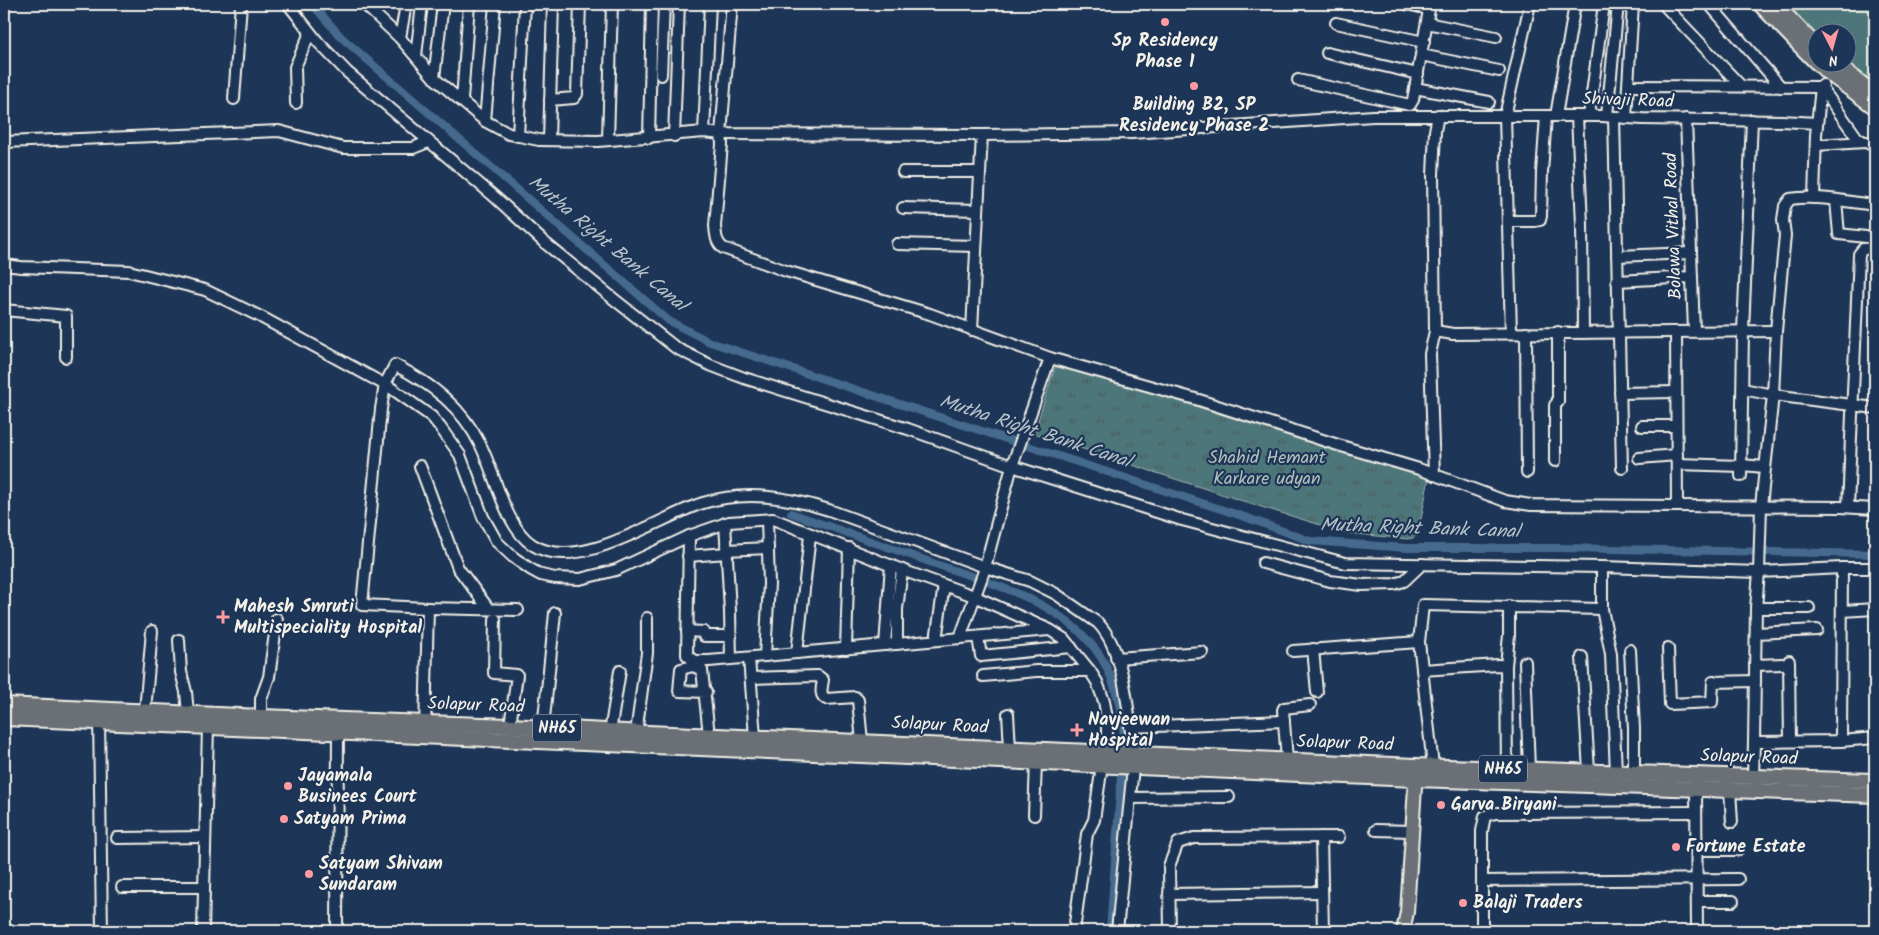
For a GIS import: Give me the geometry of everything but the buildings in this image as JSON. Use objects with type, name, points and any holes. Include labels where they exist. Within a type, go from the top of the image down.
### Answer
[{"type":"highway","points":[[1760,4],[1806,51]]},
{"type":"highway","points":[[1775,4],[1806,36]]},
{"type":"highway","points":[[1838,72],[1875,107]]},
{"type":"highway","points":[[1840,72],[1875,94]]},
{"type":"highway","name":"Solapur Road","points":[[4,705],[208,727],[338,732],[510,726],[610,732],[1010,748],[1107,759],[1415,772],[1730,790],[1875,794]]},
{"type":"highway","name":"Solapur Road","points":[[4,718],[99,715],[146,711],[261,717],[425,730],[1036,762],[1107,759]]},
{"type":"highway","name":"Solapur Road","points":[[1132,760],[1288,760],[1415,772],[1433,766],[1875,781]]},
{"type":"main road","points":[[1404,931],[1407,912],[1415,772]]},
{"type":"street","points":[[234,99],[242,4]]},
{"type":"street","points":[[288,4],[310,33],[347,72],[496,198],[545,243],[676,348],[710,365],[744,378],[908,429],[930,439],[1013,463],[1182,520],[1345,563],[1602,567],[1875,568]]},
{"type":"street","name":"Shivaji Road","points":[[368,4],[434,78],[485,121],[518,136],[549,140],[649,138],[704,132],[721,134],[982,135],[1132,133],[1373,116],[1438,115],[1589,116],[1817,123]]},
{"type":"street","points":[[400,38],[406,4]]},
{"type":"street","points":[[416,56],[422,4]]},
{"type":"street","points":[[434,78],[443,4]]},
{"type":"street","points":[[462,100],[469,4]]},
{"type":"street","points":[[485,121],[495,4]]},
{"type":"street","points":[[518,136],[525,4]]},
{"type":"street","points":[[549,140],[553,4]]},
{"type":"street","points":[[550,100],[574,98],[577,94],[580,4]]},
{"type":"street","points":[[608,140],[612,4]]},
{"type":"street","points":[[649,138],[652,4]]},
{"type":"street","points":[[661,75],[664,4]]},
{"type":"street","points":[[674,136],[679,4]]},
{"type":"street","points":[[704,132],[710,4]]},
{"type":"street","points":[[732,4],[721,134],[716,237],[718,244],[723,248],[786,271],[930,314],[1050,358],[1198,400],[1434,475],[1505,501],[1518,503],[1848,507],[1875,509]]},
{"type":"street","points":[[1298,80],[1410,105],[1413,100],[1430,6],[1406,4]]},
{"type":"street","points":[[1511,333],[1505,116],[1530,4]]},
{"type":"street","points":[[1508,221],[1540,220],[1542,172],[1551,116],[1575,4]]},
{"type":"street","points":[[1589,116],[1604,4]]},
{"type":"street","points":[[1618,4],[1610,117],[1618,281],[1622,468]]},
{"type":"street","points":[[1626,118],[1633,4]]},
{"type":"street","points":[[1663,4],[1741,86]]},
{"type":"street","points":[[1709,4],[1781,87]]},
{"type":"street","points":[[1336,23],[1424,42]]},
{"type":"street","points":[[1427,23],[1496,37]]},
{"type":"street","points":[[296,103],[295,67],[310,33]]},
{"type":"street","points":[[1327,53],[1418,74]]},
{"type":"street","points":[[1421,55],[1499,71]]},
{"type":"street","points":[[1814,198],[1817,123],[1821,87],[1831,72]]},
{"type":"street","points":[[1628,86],[1821,87]]},
{"type":"street","points":[[1821,87],[1858,139],[1870,144]]},
{"type":"street","points":[[1415,88],[1489,102]]},
{"type":"street","points":[[1434,475],[1430,354],[1434,331],[1433,175],[1435,131],[1438,115]]},
{"type":"street","points":[[1577,116],[1582,224],[1583,332]]},
{"type":"street","name":"Bolawa Vithal Road","points":[[1686,120],[1694,331]]},
{"type":"street","points":[[1741,469],[1743,331],[1752,120]]},
{"type":"street","points":[[4,142],[279,131],[343,148],[413,148],[428,142]]},
{"type":"street","points":[[972,330],[982,135]]},
{"type":"street","points":[[1816,145],[1870,144]]},
{"type":"street","points":[[903,172],[980,172]]},
{"type":"street","points":[[1753,777],[1756,608],[1761,506],[1773,395],[1776,330],[1785,235],[1783,220],[1785,206],[1790,199],[1814,198],[1875,205]]},
{"type":"street","points":[[1836,201],[1839,234],[1875,238]]},
{"type":"street","points":[[902,208],[978,210]]},
{"type":"street","points":[[897,244],[976,246]]},
{"type":"street","points":[[1848,507],[1859,254],[1863,249],[1875,248]]},
{"type":"street","points":[[1617,256],[1691,253]]},
{"type":"street","points":[[4,265],[129,271],[206,290],[261,317],[385,384],[432,417],[447,436],[460,455],[489,530],[497,542],[512,557],[530,569],[555,578],[580,578],[616,570],[689,536],[725,523],[778,521],[891,566],[944,585],[975,593],[1050,630],[1064,639],[1098,682],[1107,718],[1107,759],[1094,820],[1087,834],[1074,931]]},
{"type":"street","points":[[1618,281],[1692,277]]},
{"type":"street","points":[[4,310],[66,316],[66,356]]},
{"type":"street","points":[[1434,331],[1453,334],[1776,330]]},
{"type":"street","points":[[1555,461],[1555,405],[1558,402],[1558,332]]},
{"type":"street","points":[[1676,332],[1677,506]]},
{"type":"street","points":[[1526,333],[1527,472]]},
{"type":"street","points":[[960,638],[985,569],[1013,463],[1050,358]]},
{"type":"street","points":[[518,610],[362,605],[374,473],[385,384],[395,365],[430,384],[459,413],[481,445],[510,518],[523,536],[533,545],[548,551],[563,554],[594,550],[703,504],[725,499],[757,496],[780,497],[801,501],[985,569],[1043,587],[1098,623],[1104,630],[1116,658],[1124,687],[1130,726],[1132,760],[1130,798],[1116,931]]},
{"type":"street","points":[[1743,389],[1773,395],[1875,408]]},
{"type":"street","points":[[1620,393],[1676,392]]},
{"type":"street","points":[[1642,426],[1676,426]]},
{"type":"street","points":[[1639,458],[1677,459],[1741,469],[1765,467]]},
{"type":"street","points":[[420,466],[458,568],[488,608]]},
{"type":"street","points":[[765,656],[769,584],[767,520]]},
{"type":"street","points":[[725,523],[731,659]]},
{"type":"street","points":[[797,653],[810,535]]},
{"type":"street","points":[[689,536],[688,655],[690,659],[700,662],[1050,630]]},
{"type":"street","points":[[688,556],[768,548]]},
{"type":"street","points":[[846,649],[849,548]]},
{"type":"street","points":[[1264,563],[1330,581],[1362,585],[1394,584],[1404,581],[1422,564]]},
{"type":"street","points":[[885,645],[891,566]]},
{"type":"street","points":[[1602,567],[1602,609],[1611,654],[1616,773]]},
{"type":"street","points":[[1840,741],[1842,568]]},
{"type":"street","points":[[897,644],[897,609],[902,570]]},
{"type":"street","points":[[936,640],[944,585]]},
{"type":"street","points":[[1433,766],[1419,642],[1423,605],[1602,609]]},
{"type":"street","points":[[1507,769],[1506,666],[1509,606]]},
{"type":"street","points":[[425,730],[428,608]]},
{"type":"street","points":[[1756,608],[1810,608]]},
{"type":"street","points":[[1842,611],[1875,610]]},
{"type":"street","points":[[543,728],[555,613]]},
{"type":"street","points":[[636,733],[647,653],[647,618]]},
{"type":"street","points":[[261,717],[261,699],[269,678],[277,619]]},
{"type":"street","points":[[495,619],[494,673],[517,675],[510,726]]},
{"type":"street","points":[[1756,633],[1817,630]]},
{"type":"street","points":[[688,631],[704,632],[704,636],[730,636]]},
{"type":"street","points":[[146,711],[152,632]]},
{"type":"street","points":[[978,637],[981,656],[1071,647]]},
{"type":"street","points":[[179,640],[181,672],[186,692],[188,713]]},
{"type":"street","points":[[1292,651],[1419,642]]},
{"type":"street","points":[[1668,648],[1670,704],[1712,702],[1713,682],[1755,681]]},
{"type":"street","points":[[1313,649],[1317,692]]},
{"type":"street","points":[[1630,650],[1634,773]]},
{"type":"street","points":[[1116,658],[1202,652]]},
{"type":"street","points":[[1582,657],[1589,771]]},
{"type":"street","points":[[749,658],[755,737]]},
{"type":"street","points":[[1525,662],[1528,770]]},
{"type":"street","points":[[1756,665],[1786,663],[1790,741]]},
{"type":"street","points":[[1422,670],[1506,666]]},
{"type":"street","points":[[610,732],[620,671]]},
{"type":"street","points":[[983,676],[1036,671],[1090,671]]},
{"type":"street","points":[[751,678],[818,676],[822,680],[822,697],[826,699],[856,696],[862,742]]},
{"type":"street","points":[[706,692],[709,735]]},
{"type":"street","points":[[1288,760],[1284,708],[1310,705]]},
{"type":"street","points":[[1008,714],[1010,748]]},
{"type":"street","points":[[99,715],[102,931]]},
{"type":"street","points":[[1130,726],[1284,721]]},
{"type":"street","points":[[203,931],[208,727]]},
{"type":"street","points":[[337,931],[338,732]]},
{"type":"street","points":[[1754,742],[1840,741],[1875,738]]},
{"type":"street","points":[[1034,815],[1036,762]]},
{"type":"street","points":[[1696,788],[1697,931]]},
{"type":"street","points":[[1730,790],[1732,822]]},
{"type":"street","points":[[1130,798],[1229,796]]},
{"type":"street","points":[[1482,931],[1482,832],[1485,816],[1495,813],[1696,812]]},
{"type":"street","points":[[1376,830],[1412,831]]},
{"type":"street","points":[[117,838],[205,837]]},
{"type":"street","points":[[1321,837],[1322,931]]},
{"type":"street","points":[[1170,931],[1169,866],[1178,844],[1194,838],[1340,837]]},
{"type":"street","points":[[1696,850],[1737,850]]},
{"type":"street","points":[[1482,881],[1738,878]]},
{"type":"street","points":[[122,887],[204,887]]},
{"type":"street","points":[[1169,894],[1322,892]]},
{"type":"street","points":[[1697,901],[1733,901]]},
{"type":"green space","points":[[1780,4],[1875,4],[1875,86],[1856,71],[1856,22],[1806,22],[1806,28]]},
{"type":"green space","name":"Shahid Hemant Karkare udyan","points":[[1058,364],[1429,478],[1418,534],[1413,538],[1407,539],[1347,533],[1034,433],[1054,370]]},
{"type":"waterway","name":"Mutha Right Bank Canal","points":[[312,4],[341,37],[669,321],[710,342],[1245,517],[1310,541],[1407,548],[1559,548],[1875,554]]},
{"type":"waterway","points":[[791,513],[1019,594],[1061,617],[1080,632],[1096,650],[1108,669],[1116,691],[1124,735],[1110,931]]},
{"type":"place","name":"Sp Residency Phase 1","points":[[1165,22]]},
{"type":"place","name":"Building B2, SP Residency Phase 2","points":[[1194,86]]},
{"type":"place","name":"Mahesh Smruti Multispeciality Hospital","points":[[223,617]]},
{"type":"place","name":"Navjeewan Hospital","points":[[1077,730]]},
{"type":"place","name":"Jayamala Businees Court","points":[[288,786]]},
{"type":"place","name":"Garva Biryani","points":[[1441,805]]},
{"type":"place","name":"Satyam Prima","points":[[284,819]]},
{"type":"place","name":"Fortune Estate","points":[[1676,847]]},
{"type":"place","name":"Satyam Shivam Sundaram","points":[[309,874]]},
{"type":"place","name":"Balaji Traders","points":[[1463,903]]}]
